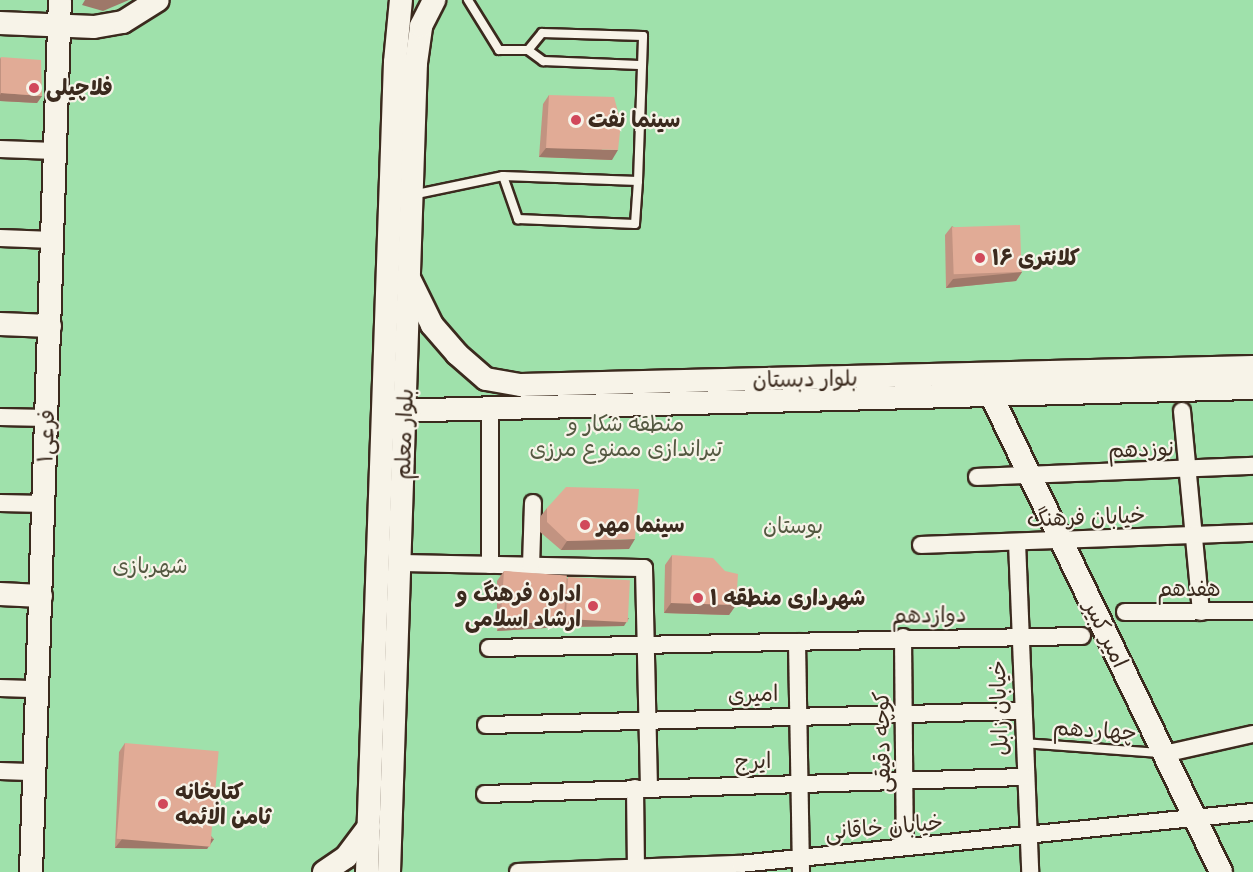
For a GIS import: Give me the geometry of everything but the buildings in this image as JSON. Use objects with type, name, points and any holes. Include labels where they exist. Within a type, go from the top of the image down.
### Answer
[{"type":"main road","name":"فرعی۱","points":[[31,872],[60,0]]},
{"type":"main road","points":[[0,23],[94,27],[123,22],[158,0]]},
{"type":"main road","name":"بلوار معلم","points":[[389,872],[399,563],[393,410],[395,62],[401,0]]},
{"type":"main road","name":"بلوار معلم","points":[[368,872],[393,410],[409,278],[416,63],[421,26],[434,0]]},
{"type":"main road","name":"بلوار دبستان","points":[[409,278],[432,325],[457,354],[486,379],[521,385],[1253,388]]},
{"type":"main road","points":[[0,324],[50,326]]},
{"type":"main road","name":"بلوار دبستان","points":[[393,410],[490,408],[992,386],[1253,367]]},
{"type":"main road","name":"امیر کبیر","points":[[992,386],[1029,475],[1221,872]]},
{"type":"main road","points":[[0,594],[41,596]]},
{"type":"main road","points":[[324,872],[346,857],[369,827]]},
{"type":"street","points":[[0,149],[56,151]]},
{"type":"street","points":[[0,238],[53,240]]},
{"type":"street","points":[[490,408],[490,565]]},
{"type":"street","points":[[1182,411],[1201,612]]},
{"type":"street","points":[[0,417],[47,418]]},
{"type":"street","name":"نوزدهم","points":[[977,477],[1253,466]]},
{"type":"street","points":[[0,503],[44,504]]},
{"type":"street","points":[[531,566],[532,503]]},
{"type":"street","name":"خیابان فرهنگ","points":[[921,545],[1253,532]]},
{"type":"street","name":"خیابان زابل","points":[[1017,542],[1026,838],[1030,872]]},
{"type":"street","points":[[399,563],[645,568],[647,720],[636,870]]},
{"type":"street","name":"هفدهم","points":[[1125,612],[1253,611]]},
{"type":"street","name":"دوازدهم","points":[[489,648],[796,642],[903,637],[1082,636]]},
{"type":"street","name":"کوچه دقیقی","points":[[903,637],[905,847]]},
{"type":"street","points":[[796,642],[801,864]]},
{"type":"street","points":[[0,688],[38,689]]},
{"type":"street","name":"امیری","points":[[486,725],[798,715],[1022,711]]},
{"type":"street","points":[[1164,754],[1253,734]]},
{"type":"street","points":[[0,771],[36,772]]},
{"type":"street","name":"ایرج","points":[[485,794],[799,781],[1024,777]]},
{"type":"street","name":"خیابان خاقانی","points":[[518,872],[801,864],[905,847],[1026,838],[1253,812]]},
{"type":"lane","points":[[468,0],[499,50],[528,50],[543,62],[639,65]]},
{"type":"lane","points":[[503,176],[518,219],[635,224],[638,181],[639,65],[643,36],[542,33],[528,50]]},
{"type":"lane","points":[[412,195],[503,176],[638,181]]},
{"type":"lane","name":"چهاردهم","points":[[1023,743],[1164,754]]},
{"type":"green space","name":"منطقه شکار و تیراندازی ممنوع مرزی","points":[[0,0],[1253,0],[1253,872],[0,872]]},
{"type":"place","name":"فلاچیلی","points":[[34,88]]},
{"type":"place","name":"سینما نفت","points":[[576,120]]},
{"type":"place","name":"کلانتری ۱۶","points":[[980,258]]},
{"type":"place","name":"سینما مهر","points":[[585,525]]},
{"type":"place","name":"شهرداری منطقه ۱","points":[[698,598]]},
{"type":"place","name":"اداره فرهنگ و ارشاد اسلامی","points":[[593,606]]},
{"type":"place","name":"کتابخانه ثامن الائمه","points":[[163,804]]},
{"type":"park label","name":"بوستان","points":[[793,526]]},
{"type":"park label","name":"شهربازی","points":[[150,566]]}]
